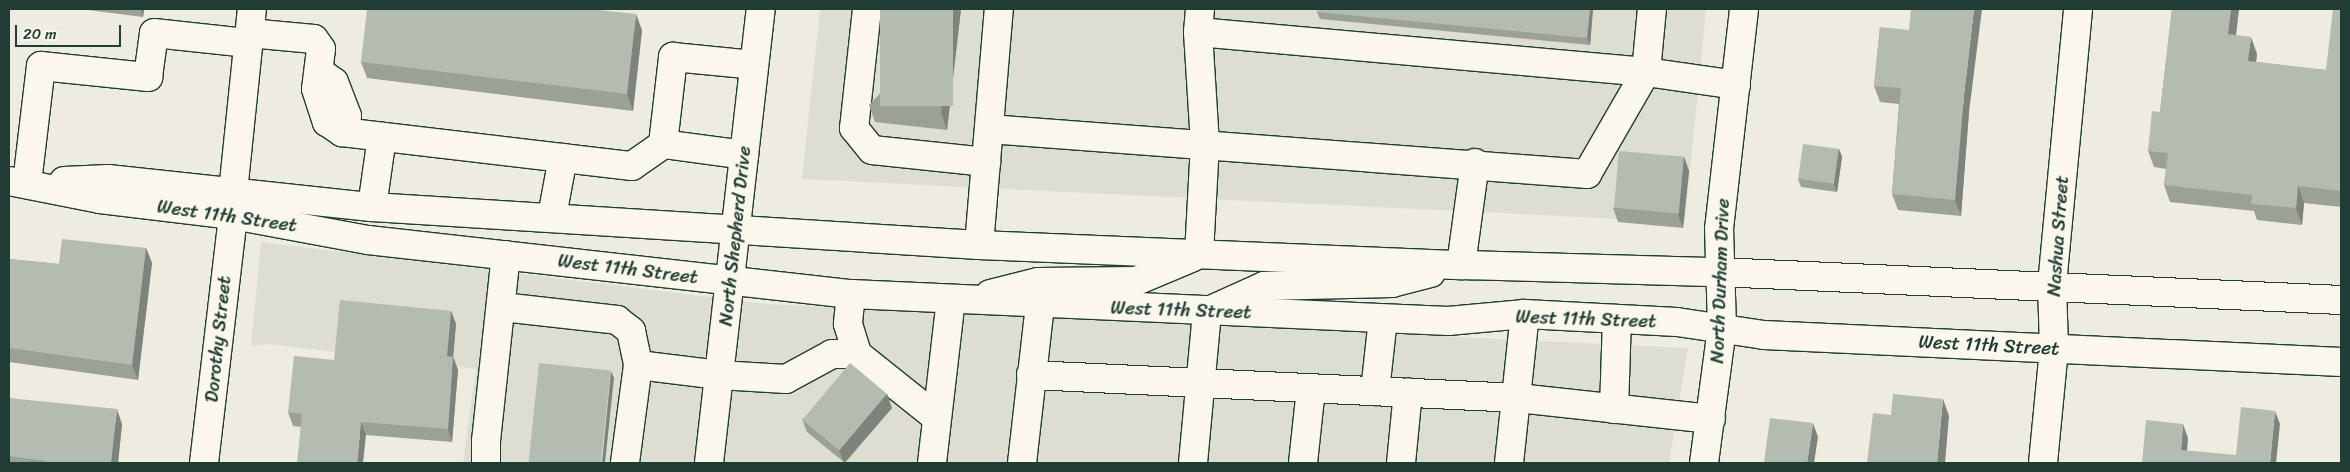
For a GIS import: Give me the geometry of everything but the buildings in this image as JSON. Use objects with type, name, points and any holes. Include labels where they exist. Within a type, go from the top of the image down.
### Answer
[{"type":"main road","name":"North Shepherd Drive","points":[[709,463],[734,228],[761,9]]},
{"type":"main road","points":[[866,9],[854,128],[872,150],[986,162]]},
{"type":"main road","points":[[979,245],[999,9]]},
{"type":"main road","points":[[989,129],[1475,163],[1587,174],[1646,72],[1652,9]]},
{"type":"main road","name":"North Durham Drive","points":[[1704,463],[1722,328],[1718,272],[1719,229],[1744,9]]},
{"type":"main road","name":"Nashua Street","points":[[2043,463],[2054,348],[2052,285],[2078,9]]},
{"type":"main road","points":[[932,463],[936,417],[957,300],[1038,282],[1136,281],[1199,254],[1205,144],[1199,20],[1646,72],[1736,85]]},
{"type":"main road","points":[[18,182],[41,66],[148,77],[154,33],[250,28],[314,39],[321,48],[320,72],[316,89],[327,122],[342,132],[632,166],[663,144],[744,155]]},
{"type":"main road","name":"Dorothy Street","points":[[204,463],[233,204],[250,28]]},
{"type":"main road","points":[[663,144],[674,57],[754,66]]},
{"type":"main road","points":[[372,207],[382,137]]},
{"type":"main road","points":[[552,216],[563,158]]},
{"type":"main road","points":[[1193,463],[1203,383],[1207,311],[1264,286],[1392,282],[1461,265],[1475,163]]},
{"type":"main road","name":"West 11th Street","points":[[18,182],[108,179],[233,204],[368,240],[851,294],[1448,321],[1525,314],[1617,319],[1722,328],[1764,335],[2341,362]]},
{"type":"main road","name":"West 11th Street","points":[[233,204],[372,207],[552,216],[979,245],[1461,265],[1718,272],[2052,285],[2341,300]]},
{"type":"main road","points":[[486,463],[486,442],[502,307],[506,255]]},
{"type":"main road","points":[[851,294],[848,324],[857,354],[936,417]]},
{"type":"main road","points":[[1022,463],[1040,304]]},
{"type":"main road","points":[[502,307],[617,320],[630,331],[638,365],[625,463]]},
{"type":"main road","points":[[1509,463],[1518,398],[1525,314]]},
{"type":"main road","points":[[1375,391],[1383,319]]},
{"type":"main road","points":[[1614,409],[1617,319]]},
{"type":"main road","points":[[638,365],[719,375],[786,379],[832,354],[857,354]]},
{"type":"main road","points":[[1031,375],[1518,398],[1711,419]]},
{"type":"main road","points":[[1303,463],[1311,388]]},
{"type":"main road","points":[[1402,463],[1408,392]]},
{"type":"shaded area","points":[[820,9],[1706,9],[1685,222],[802,179]]},
{"type":"shaded area","points":[[261,242],[767,304],[1688,348],[1669,463],[463,463],[476,369],[268,344],[251,346]]}]
